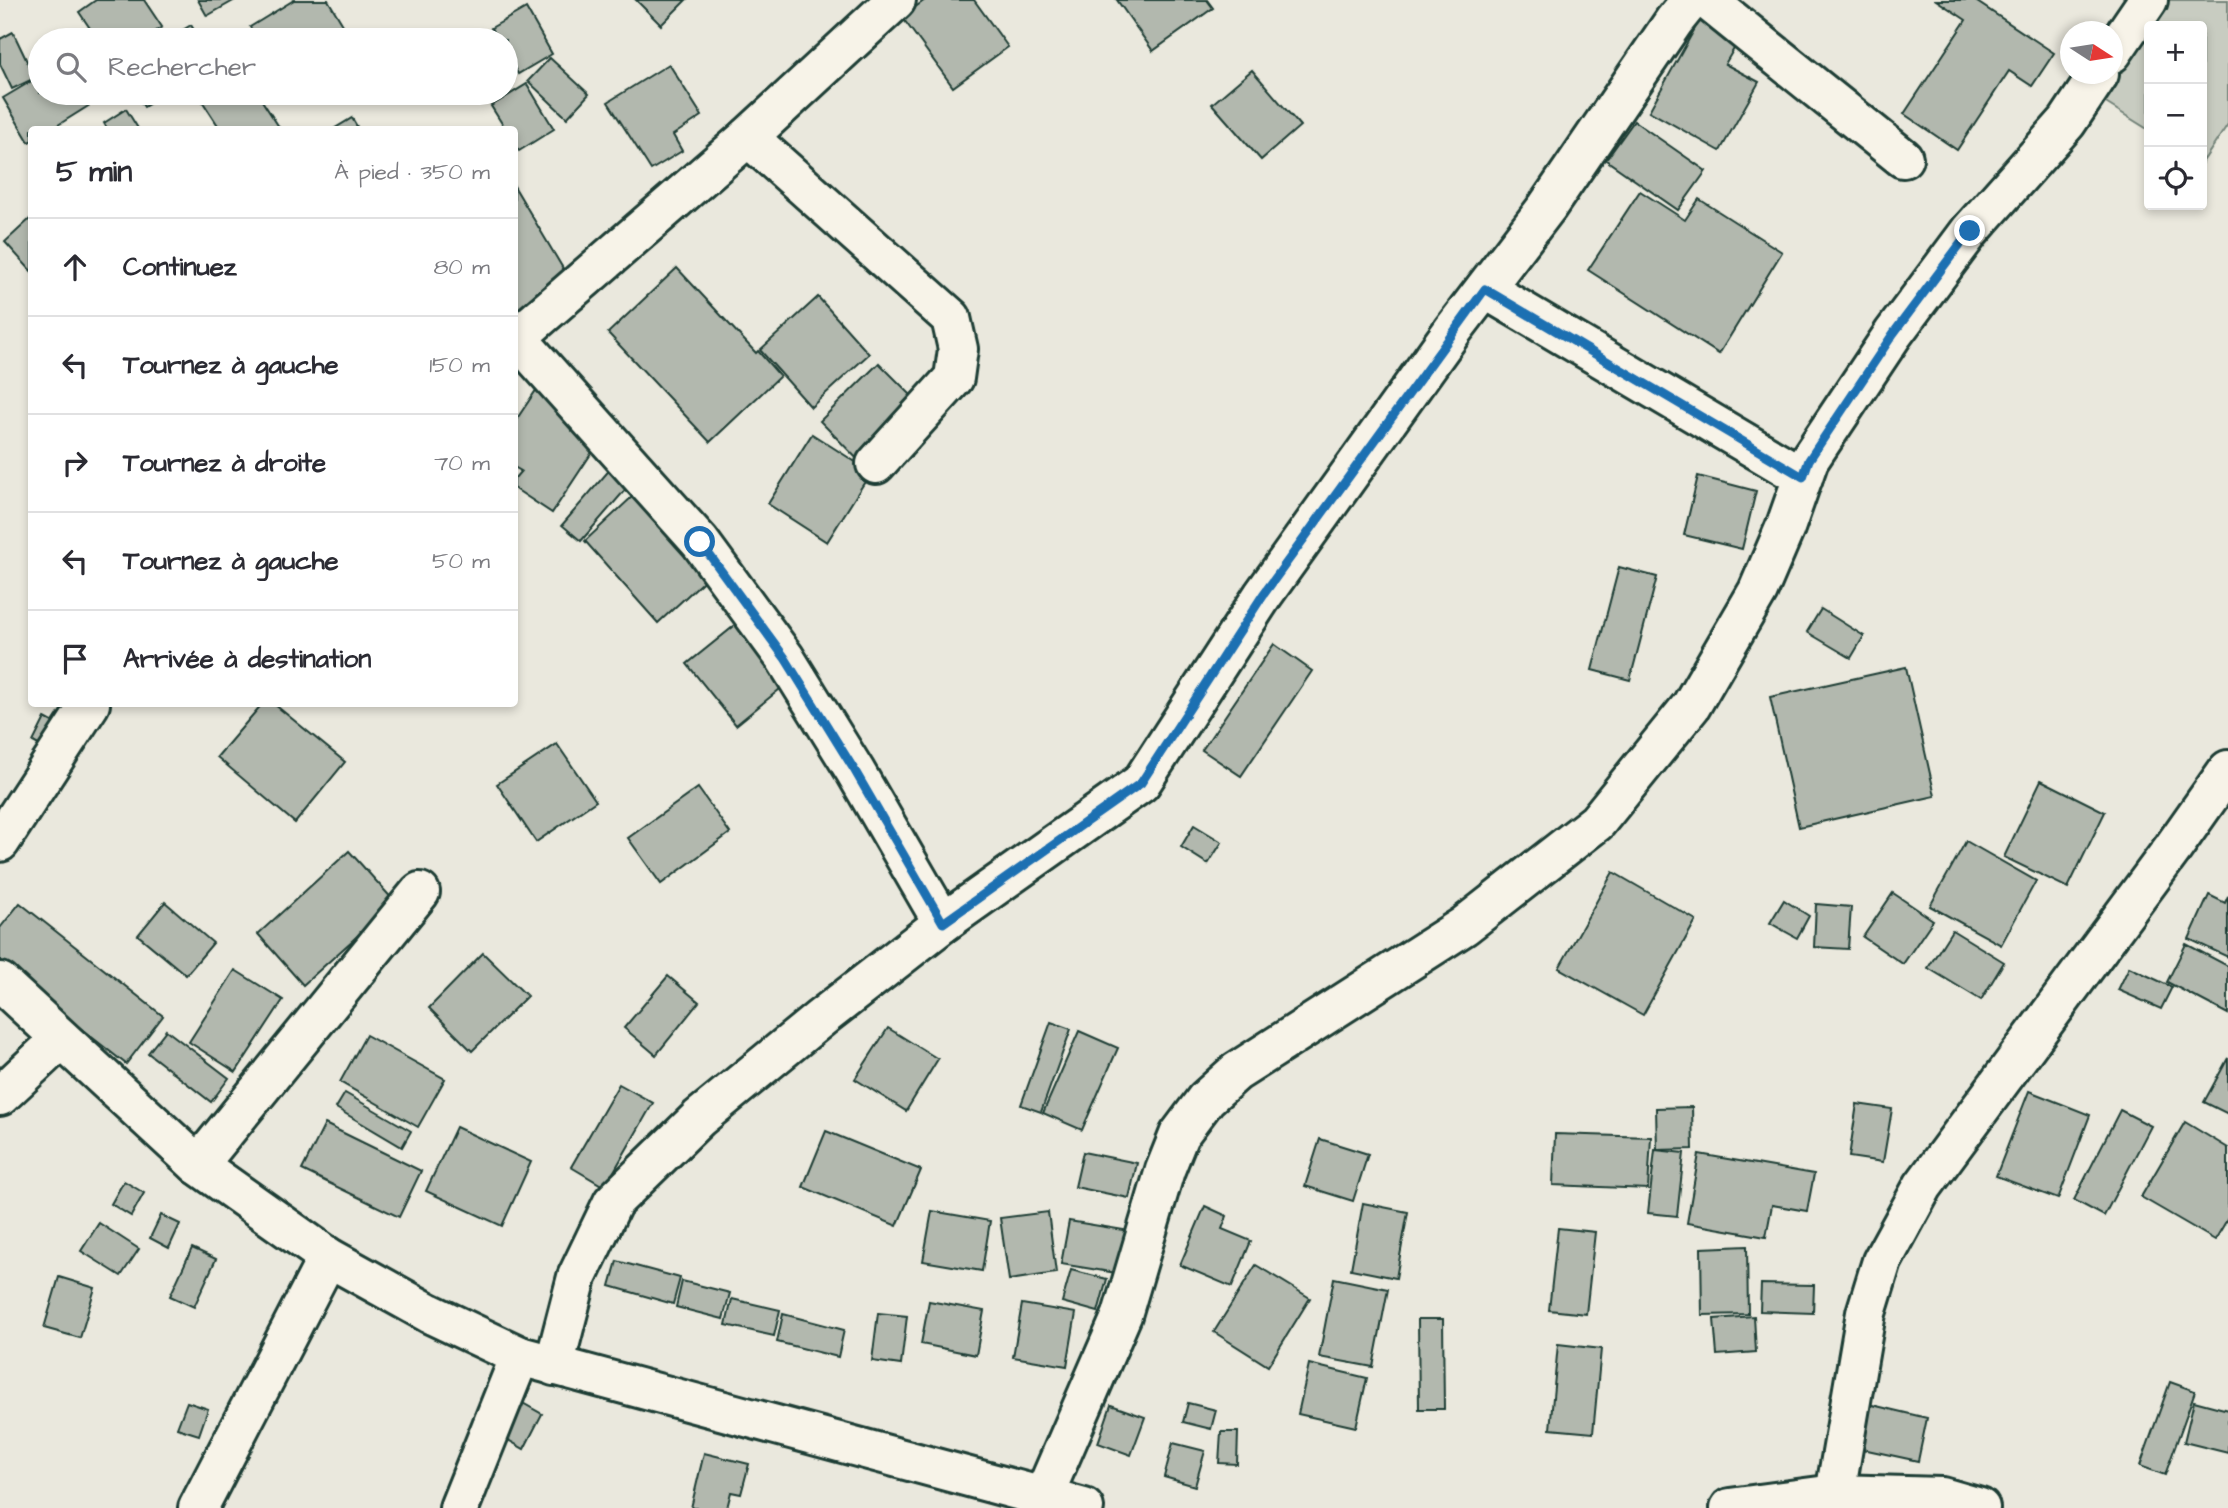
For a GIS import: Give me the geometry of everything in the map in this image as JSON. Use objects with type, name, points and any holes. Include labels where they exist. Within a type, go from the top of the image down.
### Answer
[{"type":"street","points":[[518,337],[748,137],[895,0]]},
{"type":"street","points":[[459,1508],[537,1361],[613,1202],[699,1118],[943,923],[1141,783],[1263,595],[1547,207],[1691,0]]},
{"type":"street","points":[[1707,0],[1903,158]]},
{"type":"street","points":[[2123,37],[2148,0]]},
{"type":"street","points":[[1043,1497],[1122,1315],[1165,1170],[1179,1135],[1206,1099],[1236,1072],[1464,926],[1597,821],[1691,706],[1758,591],[1809,460],[1893,334],[1970,231],[2067,122],[2092,84]]},
{"type":"street","points":[[748,137],[951,318],[958,349],[954,378],[876,464]]},
{"type":"street","points":[[1485,289],[1803,477]]},
{"type":"street","points":[[518,341],[700,542],[785,658],[855,771],[943,923]]},
{"type":"street","points":[[0,842],[88,707]]},
{"type":"street","points":[[1835,1494],[1866,1313],[1882,1261],[1923,1186],[2228,770]]},
{"type":"street","points":[[198,1165],[420,892]]},
{"type":"street","points":[[0,982],[198,1165],[328,1257],[429,1313],[537,1361],[1084,1508]]},
{"type":"street","points":[[0,1096],[61,1039]]},
{"type":"street","points":[[198,1508],[328,1257]]},
{"type":"street","points":[[1730,1508],[1835,1494],[1942,1497],[1980,1508]]},
{"type":"shaded area","points":[[2135,0],[2228,0],[2228,124],[2207,156],[2207,21],[2144,21],[2144,127],[2088,92],[2092,84],[2123,84],[2123,23]]},
{"type":"building","points":[[96,0],[144,0],[162,27],[90,28],[79,12]]},
{"type":"building","points":[[198,0],[235,0],[207,16]]},
{"type":"building","points":[[294,0],[328,0],[345,28],[251,28]]},
{"type":"building","points":[[636,0],[686,0],[661,25]]},
{"type":"building","points":[[925,0],[974,0],[1008,47],[953,87],[902,17]]},
{"type":"building","points":[[1117,0],[1207,0],[1213,8],[1153,51]]},
{"type":"building","points":[[1936,0],[1974,0],[2054,53],[2032,86],[2009,71],[1957,150],[1904,114],[1966,20]]},
{"type":"building","points":[[526,8],[552,54],[518,74],[518,28],[491,28]]},
{"type":"building","points":[[1703,14],[1742,35],[1725,64],[1759,82],[1720,151],[1649,111]]},
{"type":"building","points":[[13,32],[28,63],[28,81],[12,89],[0,64],[0,39]]},
{"type":"building","points":[[550,58],[589,94],[567,118],[528,81]]},
{"type":"building","points":[[669,64],[702,116],[673,135],[682,151],[651,170],[608,102]]},
{"type":"building","points":[[1252,70],[1300,126],[1261,160],[1212,104]]},
{"type":"building","points":[[28,83],[28,105],[90,105],[56,126],[28,126],[28,140],[3,98]]},
{"type":"building","points":[[527,84],[554,129],[519,151],[518,126],[504,126],[491,106],[518,105],[518,90]]},
{"type":"building","points":[[205,105],[265,105],[278,126],[218,126]]},
{"type":"building","points":[[126,109],[137,126],[106,126],[104,123]]},
{"type":"building","points":[[352,118],[357,126],[339,126]]},
{"type":"building","points":[[1634,121],[1706,171],[1678,210],[1606,160]]},
{"type":"building","points":[[1640,191],[1685,220],[1699,199],[1782,252],[1719,354],[1588,270]]},
{"type":"building","points":[[518,193],[574,287],[518,321]]},
{"type":"building","points":[[28,221],[28,268],[5,242]]},
{"type":"building","points":[[677,268],[780,376],[710,442],[608,333]]},
{"type":"building","points":[[818,297],[869,354],[811,407],[760,350]]},
{"type":"building","points":[[879,363],[928,412],[869,471],[820,421]]},
{"type":"building","points":[[549,371],[616,416],[552,513],[518,491],[518,474],[521,471],[518,469],[518,417]]},
{"type":"building","points":[[812,434],[871,472],[827,542],[768,504]]},
{"type":"building","points":[[625,452],[644,468],[581,541],[562,525]]},
{"type":"building","points":[[1698,476],[1756,491],[1742,549],[1684,535]]},
{"type":"building","points":[[634,495],[726,560],[658,623],[585,541]]},
{"type":"building","points":[[1619,567],[1657,577],[1630,680],[1592,670]]},
{"type":"building","points":[[759,606],[807,667],[736,725],[687,664]]},
{"type":"building","points":[[1821,609],[1864,636],[1851,658],[1807,632]]},
{"type":"building","points":[[1274,644],[1312,671],[1241,776],[1202,750]]},
{"type":"building","points":[[1906,667],[1935,796],[1799,827],[1770,697]]},
{"type":"building","points":[[259,707],[278,707],[345,762],[295,823],[217,757]]},
{"type":"building","points":[[45,718],[69,731],[57,755],[33,742]]},
{"type":"building","points":[[557,744],[596,801],[536,842],[497,784]]},
{"type":"building","points":[[2041,780],[2105,812],[2068,888],[2004,857]]},
{"type":"building","points":[[698,788],[730,833],[661,884],[628,838]]},
{"type":"building","points":[[1194,825],[1222,842],[1208,864],[1181,847]]},
{"type":"building","points":[[1966,841],[2036,881],[2001,945],[1930,906]]},
{"type":"building","points":[[349,851],[395,902],[303,985],[258,934]]},
{"type":"building","points":[[1613,872],[1696,920],[1643,1015],[1559,968]]},
{"type":"building","points":[[1893,893],[1933,920],[1903,964],[1863,937]]},
{"type":"building","points":[[2209,895],[2225,903],[2228,896],[2228,957],[2189,939]]},
{"type":"building","points":[[1784,900],[1809,916],[1797,938],[1770,923]]},
{"type":"building","points":[[165,902],[213,943],[186,975],[138,935]]},
{"type":"building","points":[[20,903],[163,1016],[126,1064],[0,965],[0,928]]},
{"type":"building","points":[[1816,904],[1851,907],[1848,949],[1814,947]]},
{"type":"building","points":[[1952,930],[2004,962],[1981,1000],[1928,968]]},
{"type":"building","points":[[2186,944],[2228,966],[2228,1014],[2167,982]]},
{"type":"building","points":[[483,953],[527,996],[472,1051],[429,1008]]},
{"type":"building","points":[[2129,967],[2172,987],[2161,1009],[2118,990]]},
{"type":"building","points":[[235,970],[283,1000],[236,1072],[189,1042]]},
{"type":"building","points":[[668,976],[699,1002],[656,1055],[624,1028]]},
{"type":"building","points":[[1051,1022],[1071,1029],[1041,1112],[1021,1105]]},
{"type":"building","points":[[888,1028],[938,1059],[906,1111],[855,1079]]},
{"type":"building","points":[[166,1030],[229,1078],[211,1102],[148,1053]]},
{"type":"building","points":[[1079,1031],[1118,1048],[1082,1130],[1043,1113]]},
{"type":"building","points":[[366,1035],[445,1079],[418,1127],[340,1082]]},
{"type":"building","points":[[2228,1058],[2228,1114],[2204,1102]]},
{"type":"building","points":[[619,1084],[653,1103],[605,1187],[571,1167]]},
{"type":"building","points":[[2029,1091],[2090,1115],[2058,1199],[1996,1176]]},
{"type":"building","points":[[345,1093],[411,1131],[402,1147],[336,1108]]},
{"type":"building","points":[[1857,1104],[1892,1109],[1883,1162],[1849,1157]]},
{"type":"building","points":[[1692,1107],[1693,1149],[1657,1150],[1656,1108]]},
{"type":"building","points":[[2120,1110],[2151,1126],[2104,1216],[2074,1200]]},
{"type":"building","points":[[2185,1122],[2228,1148],[2228,1218],[2215,1240],[2141,1197]]},
{"type":"building","points":[[325,1124],[421,1171],[399,1217],[302,1170]]},
{"type":"building","points":[[456,1127],[531,1162],[502,1226],[426,1191]]},
{"type":"building","points":[[826,1131],[921,1170],[897,1226],[803,1187]]},
{"type":"building","points":[[1555,1134],[1651,1137],[1648,1189],[1553,1185]]},
{"type":"building","points":[[1320,1139],[1368,1154],[1353,1201],[1305,1186]]},
{"type":"building","points":[[1655,1150],[1684,1153],[1677,1216],[1648,1213]]},
{"type":"building","points":[[1083,1152],[1137,1163],[1129,1198],[1075,1187]]},
{"type":"building","points":[[1699,1154],[1814,1174],[1807,1211],[1772,1205],[1766,1237],[1687,1223]]},
{"type":"building","points":[[124,1181],[144,1193],[131,1216],[111,1204]]},
{"type":"building","points":[[1363,1203],[1408,1212],[1396,1278],[1351,1269]]},
{"type":"building","points":[[1205,1206],[1227,1216],[1222,1229],[1251,1241],[1232,1287],[1180,1265]]},
{"type":"building","points":[[932,1211],[990,1221],[982,1271],[923,1261]]},
{"type":"building","points":[[1048,1212],[1056,1273],[1009,1280],[1000,1218]]},
{"type":"building","points":[[161,1215],[180,1224],[169,1248],[150,1238]]},
{"type":"building","points":[[1069,1221],[1136,1232],[1129,1275],[1061,1264]]},
{"type":"building","points":[[99,1223],[139,1249],[121,1276],[81,1251]]},
{"type":"building","points":[[1558,1228],[1595,1232],[1586,1314],[1549,1310]]},
{"type":"building","points":[[1747,1246],[1748,1314],[1702,1315],[1701,1248]]},
{"type":"building","points":[[192,1248],[216,1259],[194,1307],[170,1296]]},
{"type":"building","points":[[617,1261],[680,1278],[673,1304],[610,1286]]},
{"type":"building","points":[[1256,1265],[1310,1298],[1268,1366],[1214,1332]]},
{"type":"building","points":[[1071,1270],[1107,1279],[1098,1312],[1062,1302]]},
{"type":"building","points":[[59,1277],[95,1288],[80,1338],[44,1328]]},
{"type":"building","points":[[1334,1278],[1388,1289],[1373,1367],[1319,1357]]},
{"type":"building","points":[[682,1281],[730,1293],[723,1319],[676,1307]]},
{"type":"building","points":[[1761,1284],[1814,1285],[1813,1313],[1760,1311]]},
{"type":"building","points":[[732,1299],[780,1310],[774,1336],[726,1325]]},
{"type":"building","points":[[929,1301],[984,1311],[976,1355],[921,1344]]},
{"type":"building","points":[[1022,1304],[1076,1313],[1067,1366],[1013,1357]]},
{"type":"building","points":[[878,1313],[907,1316],[901,1365],[872,1361]]},
{"type":"building","points":[[783,1314],[844,1330],[838,1357],[777,1342]]},
{"type":"building","points":[[1754,1316],[1756,1352],[1717,1355],[1714,1319]]},
{"type":"building","points":[[1418,1319],[1443,1319],[1444,1409],[1419,1409]]},
{"type":"building","points":[[1558,1344],[1601,1349],[1593,1433],[1550,1429]]},
{"type":"building","points":[[1309,1364],[1367,1378],[1356,1427],[1298,1414]]},
{"type":"building","points":[[2170,1382],[2195,1391],[2165,1475],[2140,1466]]},
{"type":"building","points":[[512,1397],[542,1414],[524,1449],[494,1432]]},
{"type":"building","points":[[2194,1401],[2228,1410],[2228,1453],[2184,1442]]},
{"type":"building","points":[[187,1402],[208,1409],[199,1435],[177,1428]]},
{"type":"building","points":[[1188,1403],[1216,1410],[1211,1429],[1183,1422]]},
{"type":"building","points":[[1868,1404],[1927,1418],[1918,1461],[1858,1448]]},
{"type":"building","points":[[1111,1405],[1145,1417],[1131,1455],[1098,1443]]},
{"type":"building","points":[[1221,1432],[1238,1432],[1237,1464],[1219,1463]]},
{"type":"building","points":[[1173,1443],[1205,1451],[1195,1486],[1164,1477]]},
{"type":"building","points":[[704,1453],[749,1464],[741,1494],[731,1492],[727,1508],[691,1508]]},
{"type":"route","points":[[700,542],[785,658],[855,771],[943,923],[1141,783],[1263,595],[1485,289],[1803,477],[1809,460],[1893,334],[1970,231]]}]
